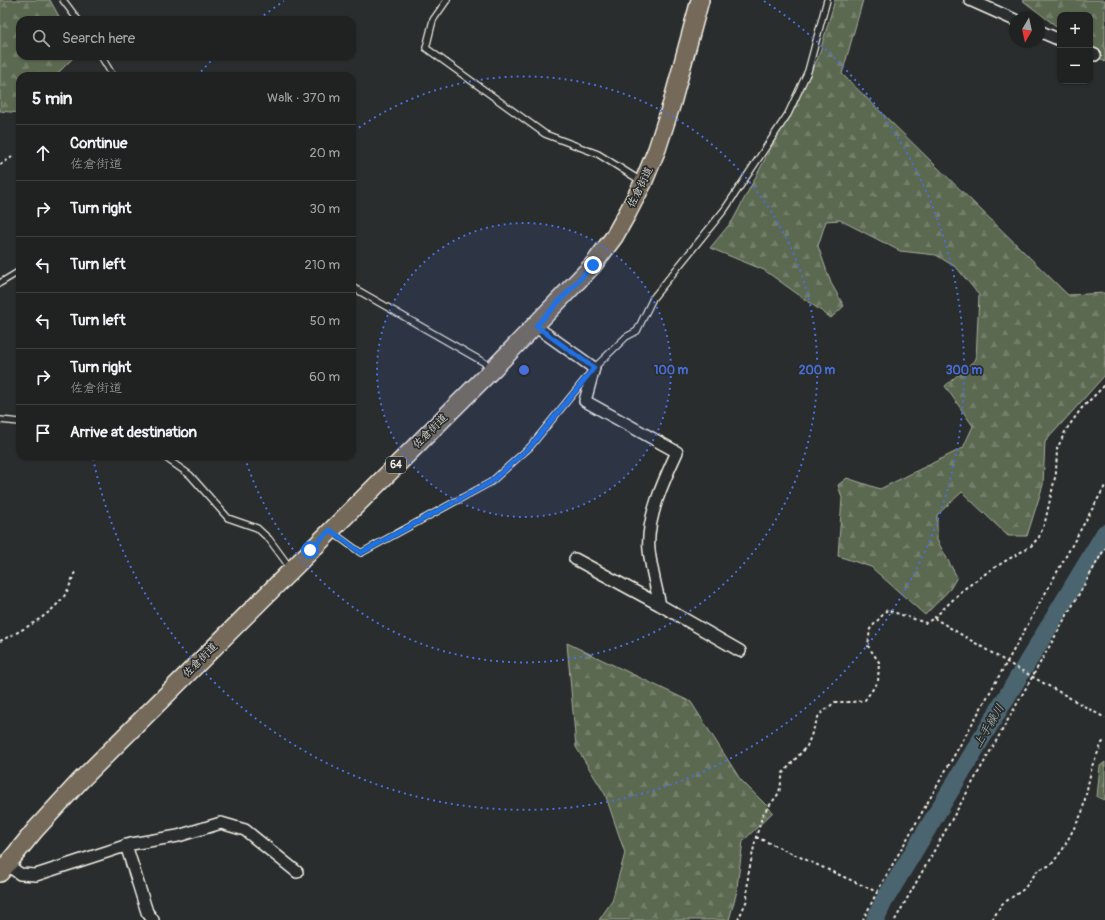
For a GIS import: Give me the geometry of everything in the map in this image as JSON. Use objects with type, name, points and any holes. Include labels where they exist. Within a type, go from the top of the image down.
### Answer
[{"type":"main road","name":"佐倉街道","points":[[3,869],[80,780],[536,326],[593,265],[614,237],[643,182],[657,149],[666,123],[700,0]]},
{"type":"street","points":[[970,0],[1009,17]]},
{"type":"street","points":[[1045,34],[1057,39]]},
{"type":"street","points":[[536,326],[594,368],[585,401],[677,452],[661,486],[651,524],[649,549],[660,605]]},
{"type":"street","points":[[576,560],[660,605],[740,651]]},
{"type":"street","points":[[3,869],[20,874],[36,875],[126,846],[178,836],[222,823],[245,830],[297,872]]},
{"type":"street","points":[[126,846],[146,912],[153,920]]},
{"type":"lane","points":[[63,0],[75,16]]},
{"type":"lane","points":[[447,0],[433,20],[426,48],[545,134],[598,154],[643,182]]},
{"type":"lane","points":[[330,530],[361,553],[491,482],[530,447],[594,368],[626,337],[637,331],[653,298],[725,209],[788,114],[808,71],[827,0]]},
{"type":"lane","points":[[103,60],[111,72]]},
{"type":"lane","points":[[0,283],[16,273]]},
{"type":"lane","points":[[356,289],[494,368]]},
{"type":"lane","points":[[0,420],[16,422]]},
{"type":"lane","points":[[169,460],[190,475],[228,518],[257,528],[268,538],[291,569]]},
{"type":"path","points":[[0,165],[12,156]]},
{"type":"path","points":[[738,920],[747,900],[748,876],[756,837],[763,814],[779,793],[783,773],[807,746],[819,715],[835,702],[865,700],[878,682],[879,662],[868,646],[870,629],[887,610],[926,622],[934,618],[964,589],[992,569],[1031,546],[1039,536],[1045,522],[1056,473],[1056,449],[1066,430],[1081,409],[1105,385]]},
{"type":"path","points":[[863,920],[877,892],[1105,486]]},
{"type":"path","points":[[895,920],[1105,548]]},
{"type":"path","points":[[0,640],[16,633],[48,612],[62,599],[75,572]]},
{"type":"path","points":[[934,618],[1010,664],[1105,718]]},
{"type":"path","points":[[992,920],[1002,904],[1024,889],[1038,870],[1051,865],[1063,849],[1082,813],[1092,766],[1102,743],[1105,740]]},
{"type":"path","points":[[756,837],[877,892]]},
{"type":"green space","points":[[0,0],[50,0],[59,16],[16,16],[16,60],[71,60],[59,72],[16,72],[16,113],[0,111]]},
{"type":"green space","points":[[835,0],[863,0],[842,74],[1068,295],[1105,293],[1105,375],[1045,442],[1043,485],[1027,536],[1008,536],[962,492],[937,515],[937,540],[957,577],[950,589],[925,615],[871,567],[838,556],[842,498],[838,485],[847,478],[880,489],[963,448],[973,426],[945,386],[976,359],[979,295],[957,268],[936,255],[900,251],[840,220],[826,221],[818,246],[831,283],[844,306],[831,318],[764,270],[710,248],[733,220],[818,58]]},
{"type":"green space","points":[[1022,0],[1105,0],[1105,62],[1093,53],[1093,12],[1057,12],[1057,27],[1045,18],[1045,12],[1038,12]]},
{"type":"green space","points":[[567,643],[691,702],[740,779],[773,812],[743,841],[736,895],[729,920],[599,920],[612,901],[625,853],[605,794],[576,747]]},
{"type":"green space","points":[[1105,762],[1105,800],[1097,797],[1100,766]]},
{"type":"waterway","name":"上手繰川","points":[[875,920],[884,901],[1105,533]]},
{"type":"route","points":[[310,550],[330,530],[361,553],[491,482],[530,447],[594,368],[536,326],[593,265]]}]
